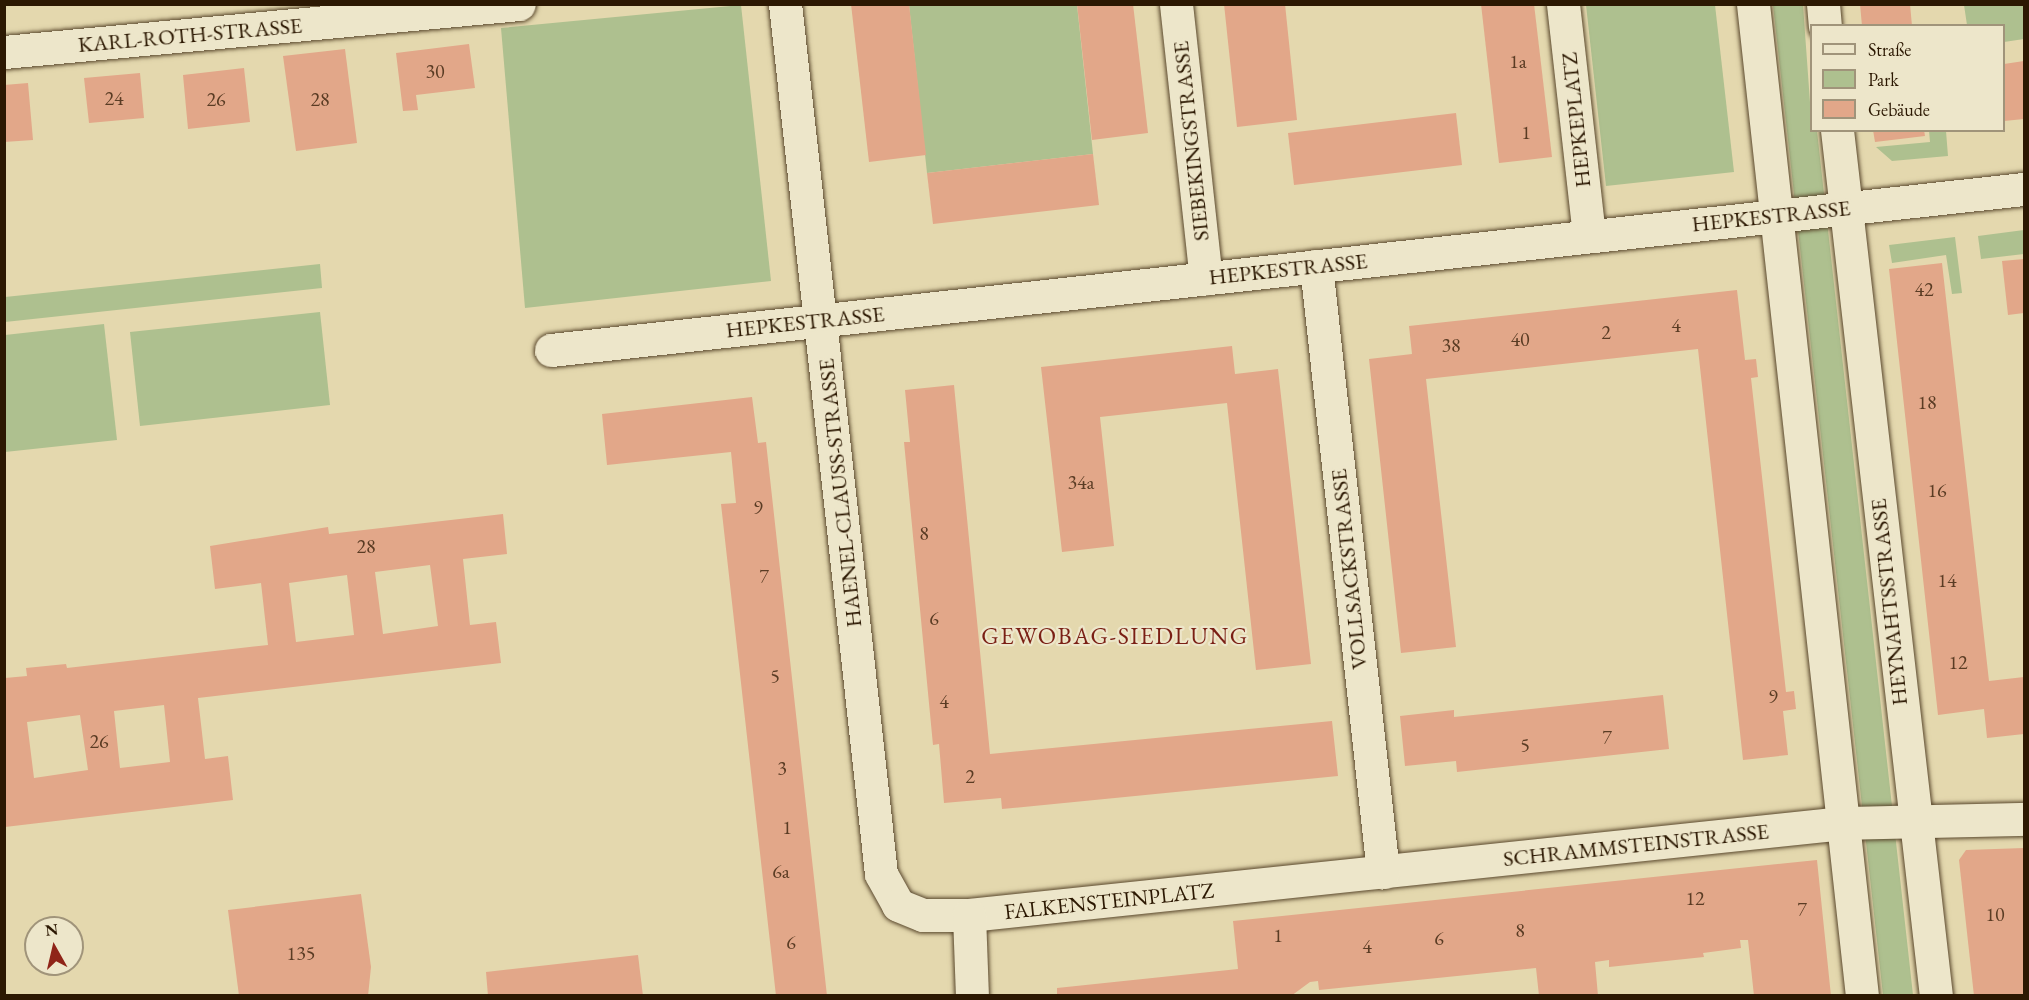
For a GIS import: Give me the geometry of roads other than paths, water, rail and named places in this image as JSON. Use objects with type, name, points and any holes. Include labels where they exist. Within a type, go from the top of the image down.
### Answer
[{"type":"street","name":"KARL-ROTH-STRASSE","points":[[4,52],[519,4]]},
{"type":"street","name":"HAENEL-CLAUSS-STRASSE","points":[[785,4],[822,320],[881,874]]},
{"type":"street","name":"SIEBEKINGSTRASSE","points":[[1176,4],[1206,278]]},
{"type":"street","name":"HEPKEPLATZ","points":[[1563,4],[1589,236]]},
{"type":"street","points":[[1753,4],[1862,996]]},
{"type":"street","points":[[1823,4],[1825,24]]},
{"type":"street","points":[[1837,132],[1845,208]]},
{"type":"street","name":"HEPKESTRASSE","points":[[551,350],[2025,189]]},
{"type":"street","name":"HEYNAHTSSTRASSE","points":[[1845,208],[1913,820],[1936,996]]},
{"type":"street","name":"VOLLSACKSTRASSE","points":[[1316,266],[1383,872]]},
{"type":"street","name":"SCHRAMMSTEINSTRASSE","points":[[1249,886],[1843,824],[1913,820],[2025,819]]},
{"type":"street","name":"FALKENSTEINPLATZ","points":[[881,874],[898,905],[923,915],[969,915],[1249,886]]},
{"type":"street","points":[[969,915],[972,996]]},
{"type":"district","name":"GEWOBAG-SIEDLUNG","points":[[1115,636]]}]
